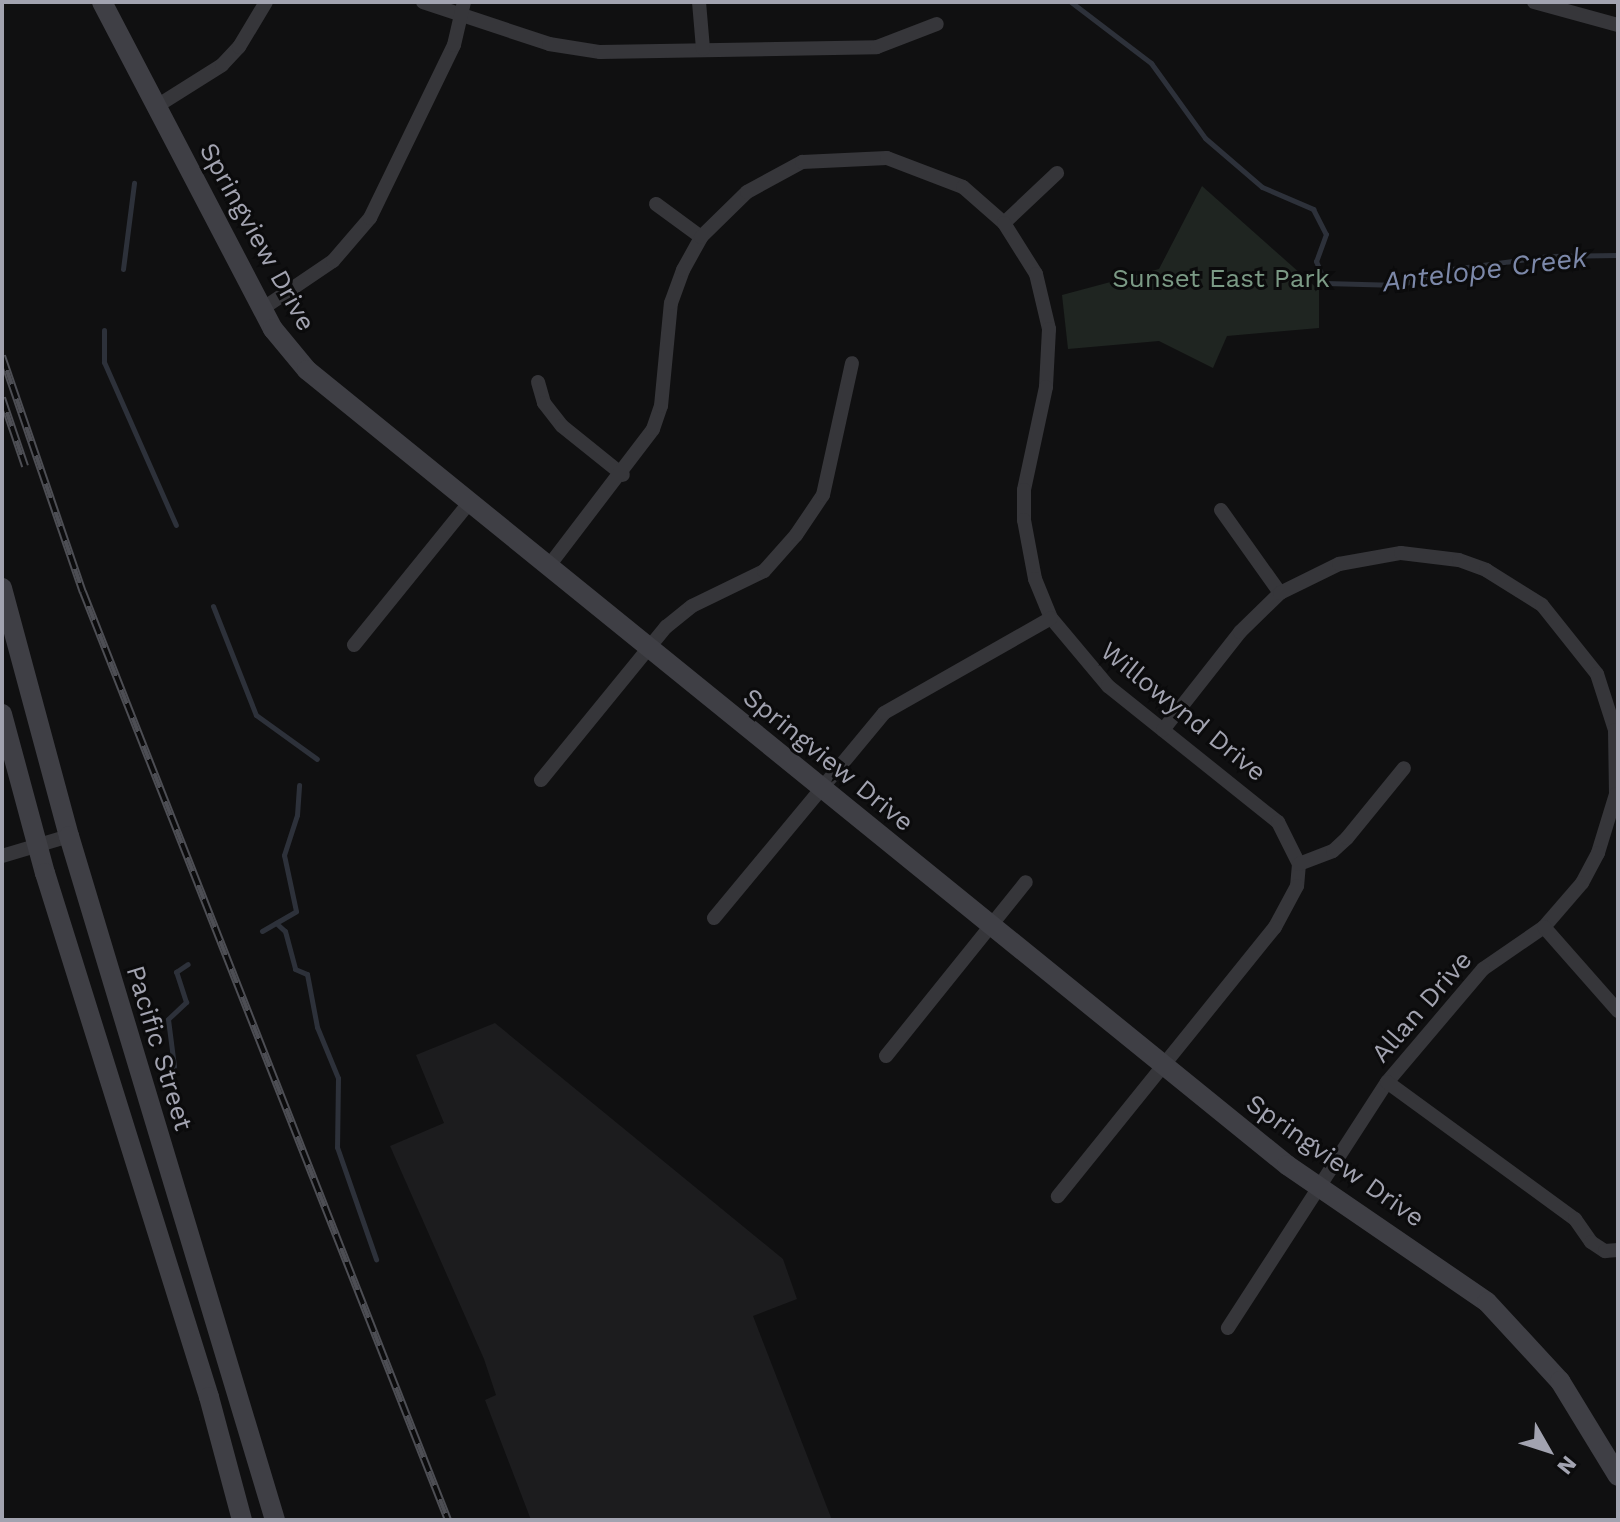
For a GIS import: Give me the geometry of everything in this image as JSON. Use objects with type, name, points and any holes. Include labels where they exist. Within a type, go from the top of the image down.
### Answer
[{"type":"street","name":"Springview Drive","points":[[102,2],[262,309],[286,348],[323,386],[1319,1187],[1487,1302],[1560,1381],[1615,1462]]},
{"type":"street","points":[[157,106],[222,65],[266,2]]},
{"type":"street","points":[[423,2],[463,9],[574,49],[877,47],[937,24]]},
{"type":"street","points":[[699,2],[703,49]]},
{"type":"street","points":[[1534,2],[1618,25]]},
{"type":"street","points":[[262,309],[333,261],[370,218],[454,45],[463,9]]},
{"type":"street","name":"Willowynd Drive","points":[[548,567],[641,452],[661,406],[671,303],[701,237],[725,210],[776,174],[830,157],[887,158],[916,165],[963,187],[1004,223],[1036,274],[1049,329],[1046,387],[1024,490],[1024,520],[1027,551],[1051,618],[1085,665],[1278,822],[1299,864]]},
{"type":"street","points":[[1004,223],[1057,173]]},
{"type":"street","points":[[656,204],[701,237]]},
{"type":"street","points":[[541,780],[647,647],[692,606],[764,571],[796,535],[823,495],[852,363]]},
{"type":"street","points":[[538,382],[544,403],[562,426],[623,475]]},
{"type":"street","points":[[354,645],[468,504]]},
{"type":"street","points":[[1221,510],[1280,593]]},
{"type":"street","name":"Allan Drive","points":[[1163,730],[1240,632],[1280,593],[1307,577],[1369,556],[1433,555],[1486,570],[1542,605],[1563,625],[1597,674],[1617,730],[1616,794],[1598,853],[1565,907],[1544,927],[1483,969],[1387,1082],[1228,1328]]},
{"type":"street","name":"Pacific Street","points":[[3,593],[69,836],[275,1520]]},
{"type":"street","points":[[714,918],[820,786],[884,713],[1051,618]]},
{"type":"street","points":[[2,714],[38,848],[209,1397],[242,1520]]},
{"type":"street","points":[[1058,1196],[1289,907],[1299,864],[1333,851],[1404,768]]},
{"type":"street","points":[[2,856],[38,848],[69,836]]},
{"type":"street","points":[[886,1056],[1026,882]]},
{"type":"street","points":[[1544,927],[1618,1011]]},
{"type":"street","points":[[1387,1082],[1575,1219],[1591,1242],[1605,1251],[1618,1250]]},
{"type":"street","points":[[209,1397],[235,1388]]},
{"type":"shaded area","points":[[495,1023],[783,1259],[797,1299],[753,1316],[832,1520],[531,1520],[485,1400],[496,1395],[484,1359],[390,1146],[444,1123],[416,1055]]},
{"type":"green space","name":"Sunset East Park","points":[[1202,186],[1319,290],[1319,328],[1227,336],[1213,368],[1159,341],[1068,349],[1062,295],[1159,269]]},
{"type":"waterway","name":"Antelope Creek","points":[[1071,2],[1151,63],[1205,138],[1262,187],[1313,209],[1326,234],[1316,261],[1325,283],[1399,285],[1452,269],[1549,256],[1618,255]]},
{"type":"waterway","points":[[123,269],[134,183]]},
{"type":"waterway","points":[[104,330],[104,362],[176,525]]},
{"type":"waterway","points":[[213,606],[256,715],[317,759]]},
{"type":"waterway","points":[[262,931],[296,911],[284,855],[297,815],[299,785]]},
{"type":"waterway","points":[[276,923],[285,931],[295,969],[307,974],[317,1027],[338,1078],[337,1147],[376,1259]]},
{"type":"waterway","points":[[174,1066],[168,1019],[186,1002],[176,972],[188,964]]},
{"type":"railway","points":[[2,356],[83,592],[448,1520]]},
{"type":"railway","points":[[2,398],[25,466]]}]
